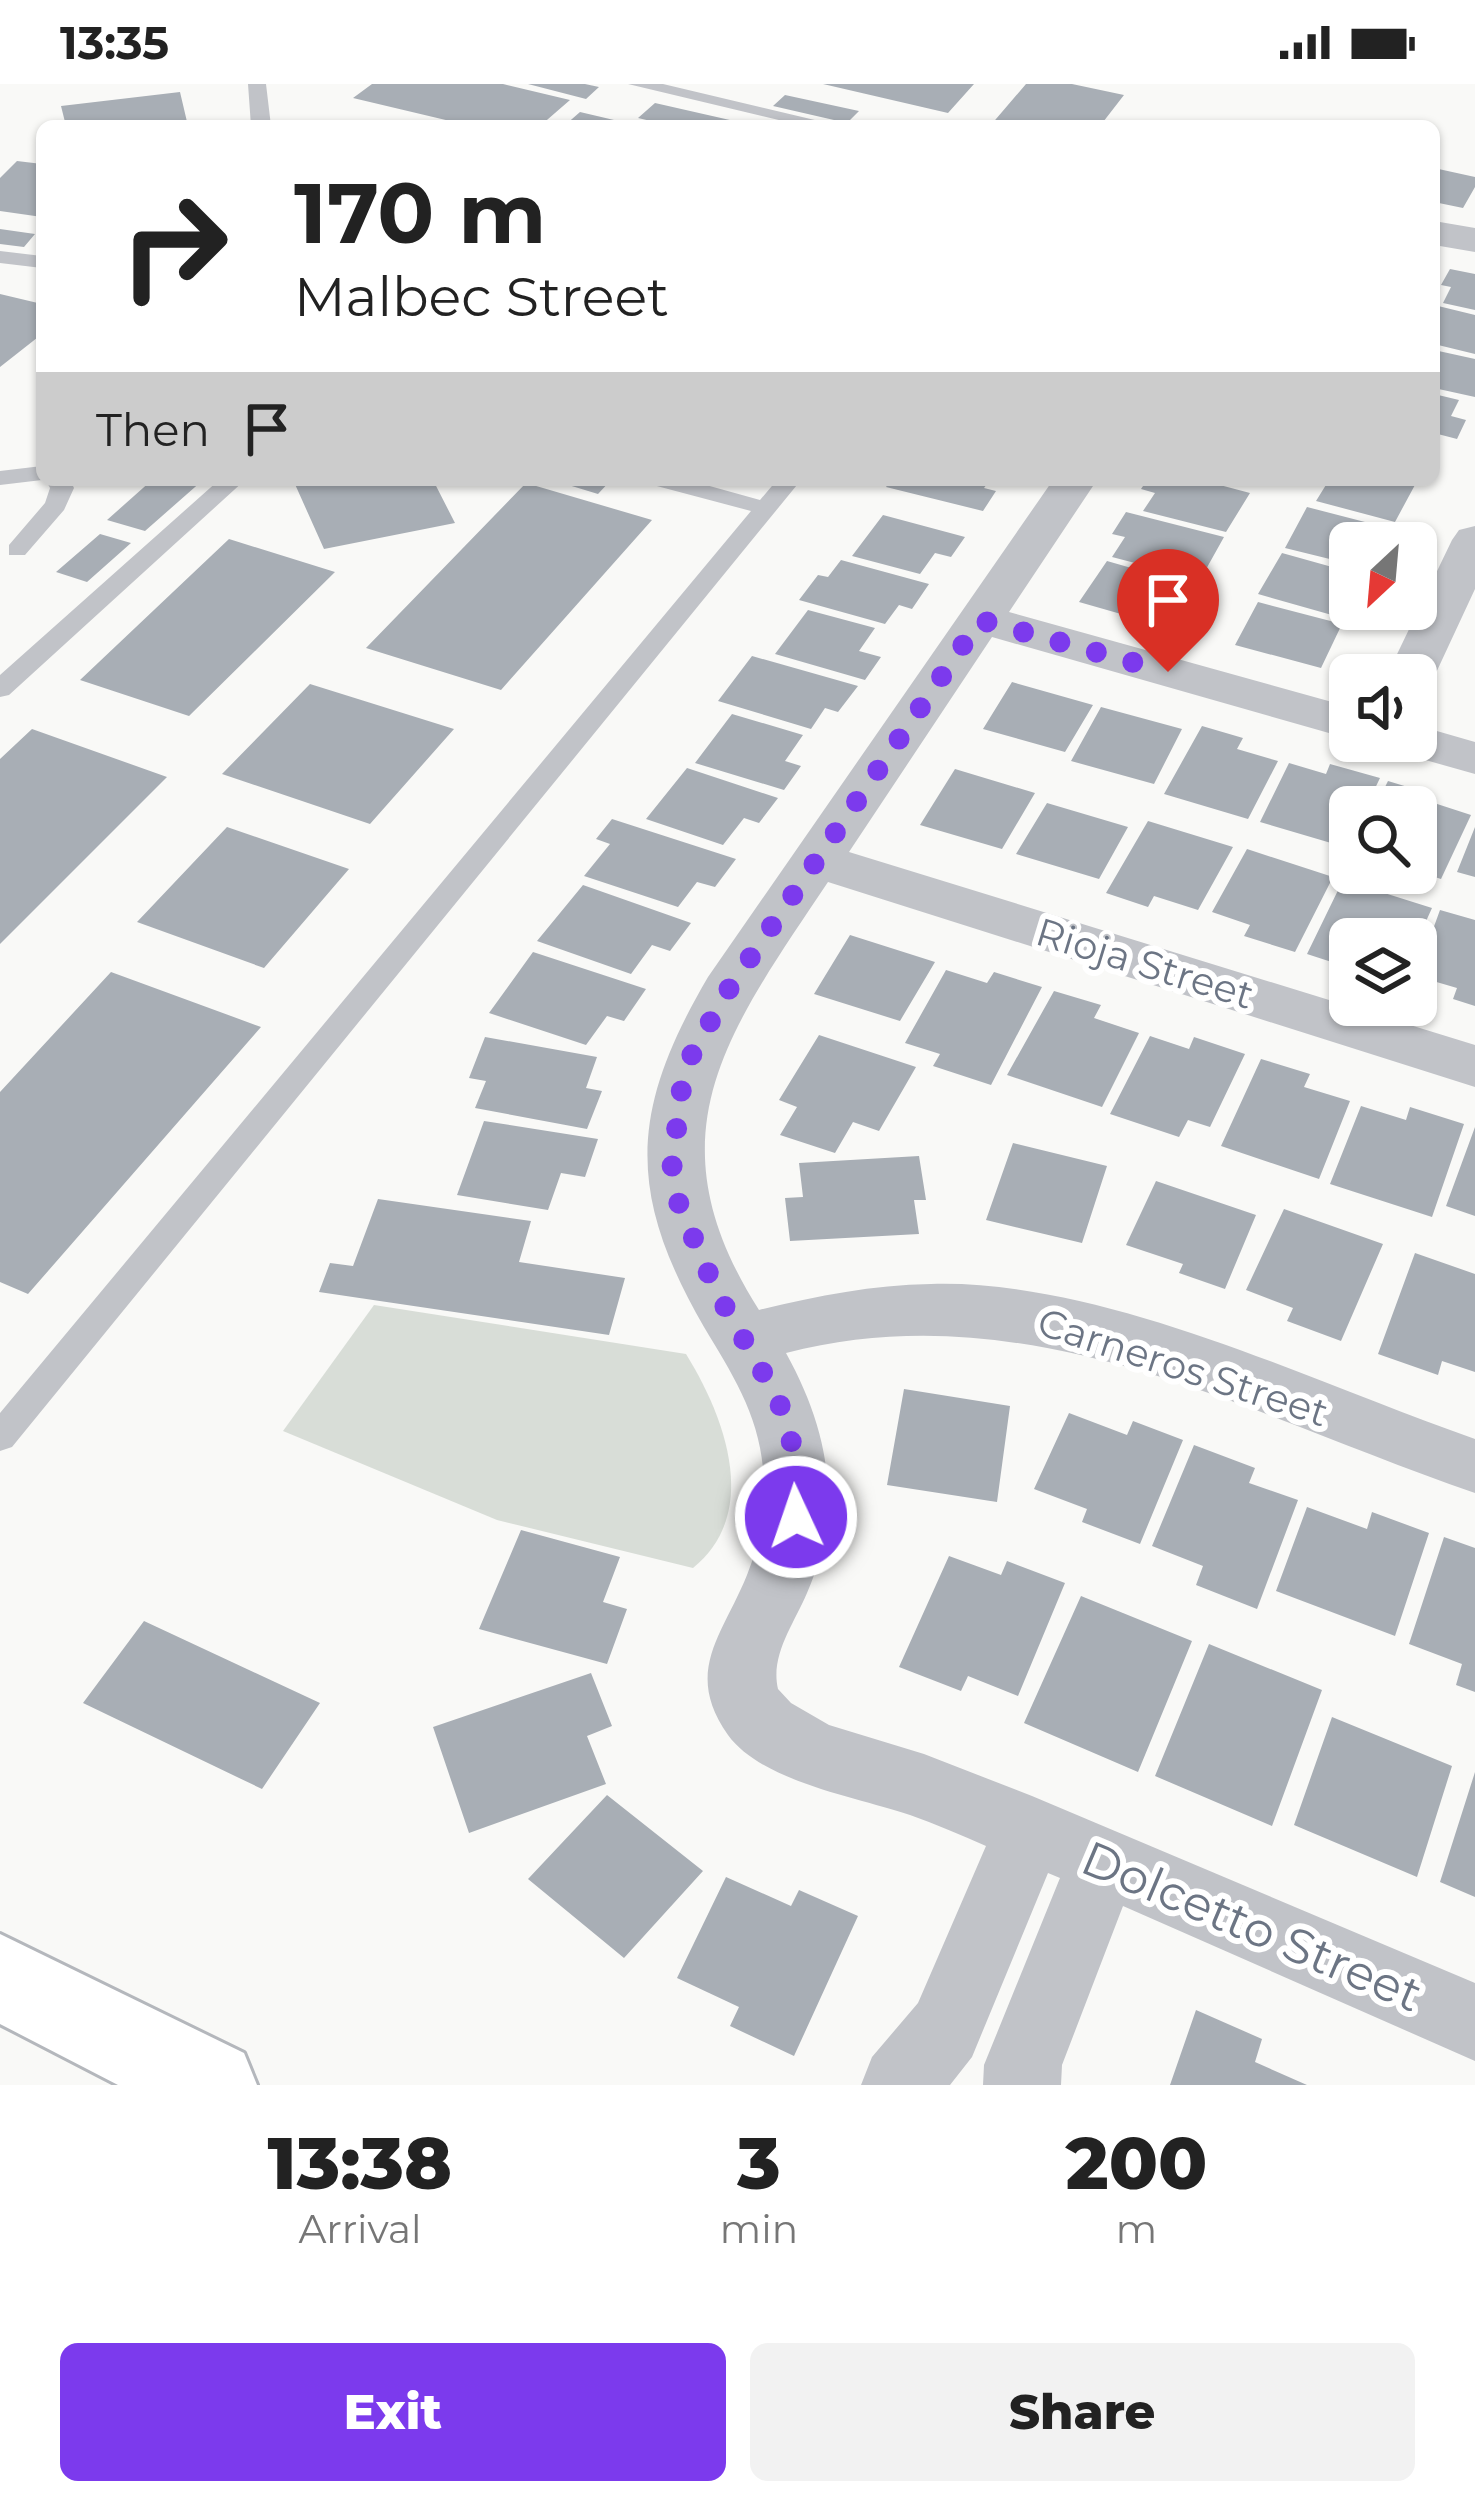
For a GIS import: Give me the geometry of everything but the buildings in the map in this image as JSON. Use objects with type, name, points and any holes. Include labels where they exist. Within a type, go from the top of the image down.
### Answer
[{"type":"street","points":[[1440,233],[1475,240]]},
{"type":"street","name":"Dolcetto Street","points":[[1071,486],[816,860],[689,1060],[674,1127],[672,1167],[679,1204],[691,1239],[778,1399],[791,1438],[796,1517],[772,1596],[746,1643],[739,1678],[752,1713],[796,1745],[921,1785],[1475,2023]]},
{"type":"street","points":[[1421,654],[1475,540]]},
{"type":"street","points":[[980,620],[1329,717]]},
{"type":"street","points":[[1437,747],[1475,758]]},
{"type":"street","name":"Rioja Street","points":[[816,860],[1475,1066]]},
{"type":"street","name":"Carneros Street","points":[[743,1339],[803,1318],[888,1307],[974,1308],[1058,1319],[1475,1466]]},
{"type":"street","points":[[1029,1830],[923,2057],[1023,2075],[1103,1863]]},
{"type":"street","points":[[0,1978],[212,2085]]},
{"type":"lane","points":[[257,84],[260,120]]},
{"type":"lane","points":[[637,84],[802,120]]},
{"type":"lane","points":[[0,256],[36,261]]},
{"type":"lane","points":[[0,478],[36,474]]},
{"type":"lane","points":[[17,550],[56,505],[61,486]]},
{"type":"lane","points":[[0,689],[225,486]]},
{"type":"lane","points":[[683,486],[765,508]]},
{"type":"lane","points":[[0,1437],[783,486]]},
{"type":"shaded area","points":[[374,1305],[686,1354],[713,1406],[730,1464],[726,1520],[714,1546],[693,1568],[497,1520],[283,1431]]},
{"type":"route","points":[[796,1517],[791,1438],[778,1399],[716,1291],[679,1204],[672,1167],[674,1127],[689,1060],[727,992],[980,620],[1168,672]]}]
